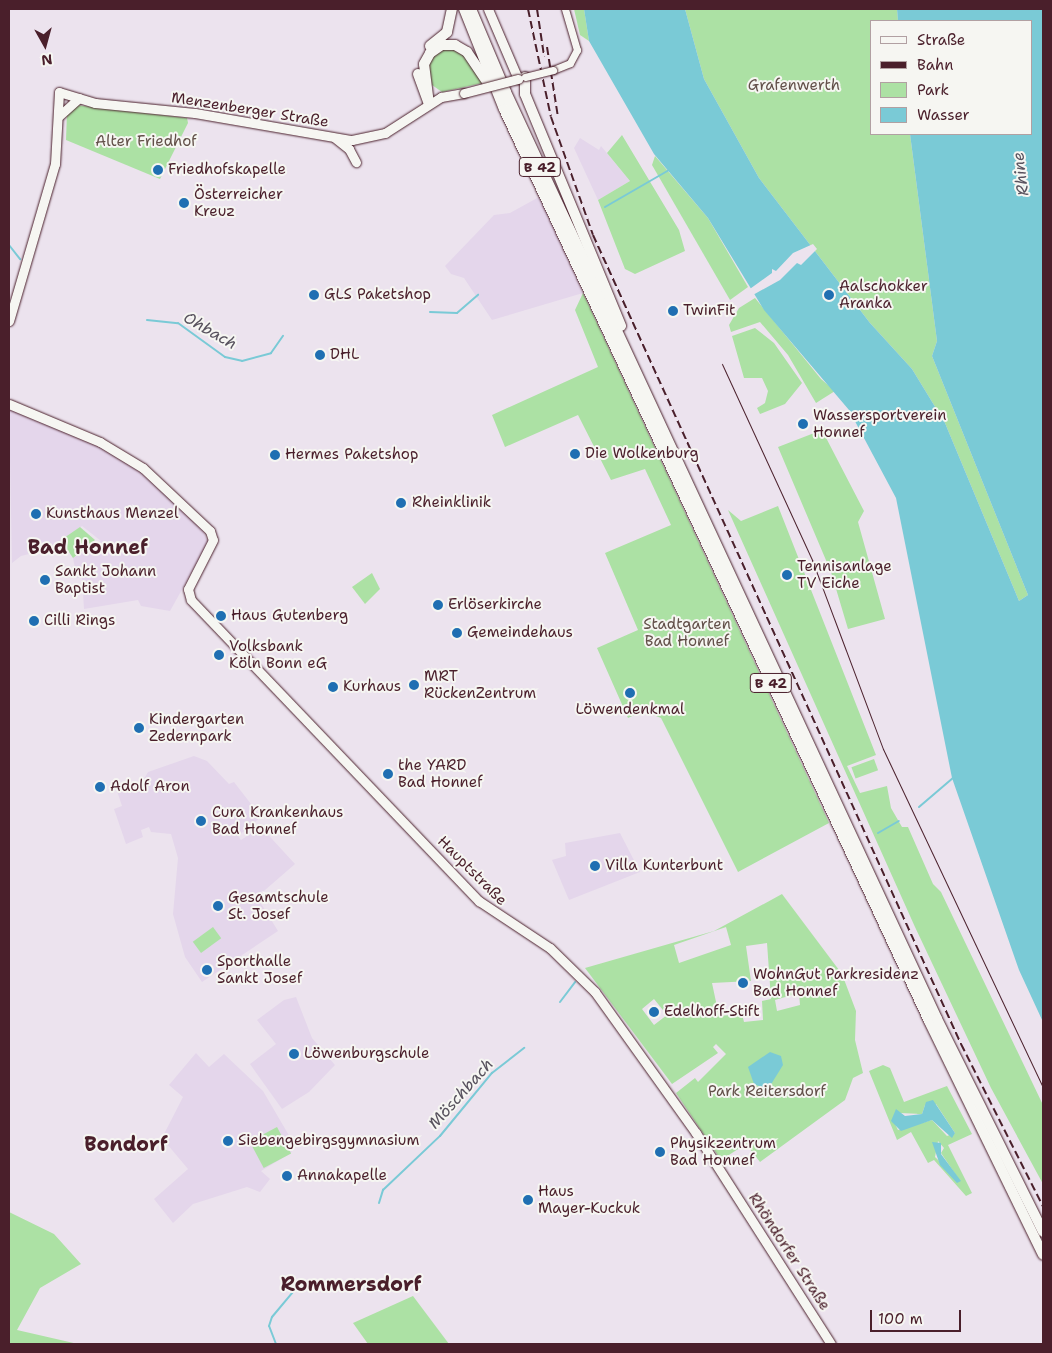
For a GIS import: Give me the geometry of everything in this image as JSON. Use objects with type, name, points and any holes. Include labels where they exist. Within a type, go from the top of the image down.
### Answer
[{"type":"highway","points":[[429,104],[418,66],[424,51],[447,32],[452,9]]},
{"type":"highway","name":"B 42","points":[[464,9],[504,109],[924,1012],[1043,1254]]},
{"type":"highway","name":"B 42","points":[[472,9],[638,376],[933,1010],[1043,1232]]},
{"type":"highway","points":[[429,104],[430,89],[424,72],[428,56],[442,45],[455,45],[471,56],[504,109]]},
{"type":"highway","points":[[521,78],[524,92],[638,376]]},
{"type":"highway","points":[[430,89],[441,97]]},
{"type":"main road","points":[[488,9],[521,78]]},
{"type":"main road","name":"Menzenberger Straße","points":[[429,104],[521,78]]},
{"type":"main road","name":"Menzenberger Straße","points":[[58,116],[59,92],[79,98],[332,137],[375,136],[441,97],[464,93]]},
{"type":"main road","points":[[9,322],[53,173],[58,116],[79,98]]},
{"type":"main road","points":[[332,137],[349,149],[356,162]]},
{"type":"main road","name":"Hauptstraße","points":[[9,404],[100,442],[144,468],[206,527],[213,540],[188,593],[219,632],[479,901],[573,967],[724,1176]]},
{"type":"main road","name":"Rhöndorfer Straße","points":[[724,1176],[831,1344]]},
{"type":"street","points":[[521,78],[563,67],[573,59],[576,46],[565,9]]},
{"type":"shaded area","points":[[580,138],[599,150],[601,146],[630,181],[598,200],[574,148]]},
{"type":"shaded area","points":[[539,197],[583,293],[492,320],[464,278],[451,274],[445,266],[494,215],[510,213]]},
{"type":"shaded area","points":[[9,409],[113,452],[149,476],[203,531],[208,543],[170,611],[141,606],[138,600],[84,609],[82,577],[77,578],[73,558],[101,541],[82,526],[62,540],[65,545],[21,556],[12,563]]},
{"type":"shaded area","points":[[194,756],[207,761],[229,784],[234,782],[261,817],[238,836],[241,840],[261,827],[295,864],[257,897],[278,931],[202,982],[185,957],[173,914],[178,858],[171,834],[151,832],[149,827],[141,830],[143,837],[126,844],[114,809],[122,806],[117,791],[144,779],[148,772]]},
{"type":"shaded area","name":"Villa Kunterbunt","points":[[620,833],[640,872],[569,900],[552,860],[566,856],[565,843]]},
{"type":"shaded area","name":"Löwenburgschule","points":[[296,997],[312,1038],[335,1065],[309,1092],[282,1109],[250,1064],[276,1044],[257,1020],[284,1000]]},
{"type":"shaded area","name":"Siebengebirgsgymnasium","points":[[196,1053],[209,1067],[224,1054],[263,1091],[294,1144],[291,1153],[261,1171],[270,1179],[260,1192],[247,1187],[193,1204],[173,1223],[154,1199],[188,1169],[162,1138],[183,1097],[169,1085]]},
{"type":"green space","points":[[574,9],[584,9],[589,41],[580,35]]},
{"type":"green space","name":"Grafenwerth","points":[[685,9],[897,9],[898,20],[870,20],[870,135],[910,135],[937,341],[932,356],[1028,595],[1019,601],[945,423],[912,369],[870,323],[759,178],[704,79]]},
{"type":"green space","points":[[454,49],[463,54],[483,83],[442,92],[432,85],[428,61],[441,50]]},
{"type":"green space","name":"Alter Friedhof","points":[[76,105],[187,118],[188,123],[160,179],[66,140],[67,112]]},
{"type":"green space","points":[[622,135],[679,230],[685,251],[635,274],[625,269],[598,200],[630,181],[607,153]]},
{"type":"green space","points":[[655,156],[708,218],[748,287],[730,300],[652,165]]},
{"type":"green space","name":"Stadtgarten Bad Honnef","points":[[583,293],[829,823],[738,872],[661,718],[643,711],[628,718],[597,648],[638,630],[605,553],[671,525],[645,469],[611,480],[578,415],[505,447],[492,415],[598,367],[575,310]]},
{"type":"green space","points":[[755,298],[821,379],[835,391],[816,403],[788,355],[760,322],[731,332],[729,325],[739,308]]},
{"type":"green space","points":[[755,328],[774,343],[802,383],[785,404],[760,414],[757,408],[765,403],[768,391],[762,378],[744,378],[732,336]]},
{"type":"green space","points":[[822,430],[864,511],[858,522],[885,619],[848,629],[831,572],[778,447]]},
{"type":"green space","points":[[778,506],[876,755],[847,766],[860,793],[887,786],[891,808],[902,827],[908,827],[933,884],[941,892],[1043,1105],[1043,1184],[991,1088],[915,927],[728,510],[741,521]]},
{"type":"green space","points":[[80,527],[95,540],[73,558],[61,540]]},
{"type":"green space","points":[[372,573],[380,589],[365,604],[352,587]]},
{"type":"green space","points":[[874,759],[878,770],[856,778],[851,767]]},
{"type":"green space","name":"Park Reitersdorf","points":[[782,894],[842,974],[856,1011],[855,1040],[863,1073],[853,1078],[845,1100],[760,1162],[746,1144],[721,1160],[676,1093],[695,1078],[698,1082],[726,1054],[716,1044],[713,1047],[718,1053],[672,1084],[585,968],[714,931]],"holes":[[[726,927],[731,945],[679,963],[674,945]],[[767,943],[771,999],[762,1001],[763,1020],[744,1022],[742,1014],[719,1016],[712,983],[751,981],[746,946]],[[799,993],[800,1005],[777,1011],[775,1000]],[[654,999],[667,1015],[654,1025],[642,1009]]]},
{"type":"green space","points":[[213,927],[221,938],[201,953],[193,942]]},
{"type":"green space","points":[[883,1065],[890,1068],[904,1102],[947,1086],[972,1134],[948,1145],[972,1193],[966,1196],[934,1160],[928,1163],[911,1132],[897,1140],[869,1071]],"holes":[[[936,1104],[955,1133],[947,1136],[932,1120],[898,1130],[895,1124],[900,1113],[922,1114],[925,1105]],[[938,1141],[944,1148],[941,1153],[960,1181],[935,1157]]]},
{"type":"green space","points":[[277,1127],[291,1153],[264,1168],[250,1142]]},
{"type":"green space","points":[[9,1212],[54,1234],[81,1264],[40,1288],[17,1330],[78,1344],[9,1344]]},
{"type":"green space","points":[[413,1296],[449,1344],[368,1344],[353,1323]]},
{"type":"water","name":"Rhine","points":[[584,9],[685,9],[704,79],[759,178],[870,323],[912,369],[945,423],[1019,601],[1028,595],[932,356],[937,341],[910,135],[1032,135],[1032,20],[898,20],[897,9],[1043,9],[1043,1022],[1019,970],[952,778],[896,498],[849,410],[764,310],[708,218],[654,154],[589,41]]},
{"type":"water","points":[[770,1052],[781,1056],[783,1065],[770,1086],[764,1088],[754,1084],[748,1067]]},
{"type":"water","points":[[933,1100],[955,1133],[952,1138],[932,1120],[901,1131],[891,1121],[896,1109],[905,1116],[922,1114],[926,1102]]},
{"type":"water","points":[[932,1142],[941,1143],[941,1154],[961,1181],[957,1183],[940,1165]]},
{"type":"pier","points":[[813,244],[817,249],[801,265],[797,263],[780,280],[751,296],[747,291],[772,273],[772,269],[776,271],[793,253]]},
{"type":"waterway","name":"Ohbach","points":[[605,207],[669,170]]},
{"type":"waterway","name":"Ohbach","points":[[9,245],[20,259]]},
{"type":"waterway","name":"Ohbach","points":[[430,312],[457,313],[478,295]]},
{"type":"waterway","name":"Ohbach","points":[[147,320],[178,323],[225,357],[242,361],[271,353],[283,336]]},
{"type":"waterway","points":[[919,807],[953,778]]},
{"type":"waterway","points":[[878,833],[899,821]]},
{"type":"waterway","name":"Möschbach","points":[[560,1002],[575,982]]},
{"type":"waterway","name":"Möschbach","points":[[379,1203],[383,1190],[440,1136],[492,1073],[524,1048]]},
{"type":"waterway","name":"Möschbach","points":[[276,1344],[269,1326],[272,1317],[294,1291]]},
{"type":"tram line","points":[[722,364],[812,560],[883,749],[1043,1088]]},
{"type":"railway","points":[[528,9],[551,117],[593,235],[961,1044],[1043,1206]]},
{"type":"railway","points":[[537,9],[544,56]]},
{"type":"railway","points":[[547,47],[558,117]]},
{"type":"place","name":"Friedhofskapelle","points":[[158,170]]},
{"type":"place","name":"Österreicher Kreuz","points":[[184,203]]},
{"type":"place","name":"GLS Paketshop","points":[[314,295]]},
{"type":"place","name":"Aalschokker Aranka","points":[[829,295]]},
{"type":"place","name":"TwinFit","points":[[673,311]]},
{"type":"place","name":"DHL","points":[[320,355]]},
{"type":"place","name":"Wassersportverein Honnef","points":[[803,424]]},
{"type":"place","name":"Die Wolkenburg","points":[[575,454]]},
{"type":"place","name":"Hermes Paketshop","points":[[275,455]]},
{"type":"place","name":"Rheinklinik","points":[[401,503]]},
{"type":"place","name":"Kunsthaus Menzel","points":[[36,514]]},
{"type":"place","name":"Tennisanlage TV Eiche","points":[[787,575]]},
{"type":"place","name":"Sankt Johann Baptist","points":[[45,580]]},
{"type":"place","name":"Erlöserkirche","points":[[438,605]]},
{"type":"place","name":"Haus Gutenberg","points":[[221,616]]},
{"type":"place","name":"Cilli Rings","points":[[34,621]]},
{"type":"place","name":"Gemeindehaus","points":[[457,633]]},
{"type":"place","name":"Volksbank Köln Bonn eG","points":[[219,655]]},
{"type":"place","name":"MRT RückenZentrum","points":[[414,685]]},
{"type":"place","name":"Kurhaus","points":[[333,687]]},
{"type":"place","name":"Löwendenkmal","points":[[630,693]]},
{"type":"place","name":"Kindergarten Zedernpark","points":[[139,728]]},
{"type":"place","name":"the YARD Bad Honnef","points":[[388,774]]},
{"type":"place","name":"Adolf Aron","points":[[100,787]]},
{"type":"place","name":"Cura Krankenhaus Bad Honnef","points":[[201,821]]},
{"type":"place","name":"Villa Kunterbunt","points":[[595,866]]},
{"type":"place","name":"Gesamtschule St. Josef","points":[[218,906]]},
{"type":"place","name":"Sporthalle Sankt Josef","points":[[207,970]]},
{"type":"place","name":"WohnGut Parkresidenz Bad Honnef","points":[[743,983]]},
{"type":"place","name":"Edelhoff-Stift","points":[[654,1012]]},
{"type":"place","name":"Löwenburgschule","points":[[294,1054]]},
{"type":"place","name":"Siebengebirgsgymnasium","points":[[228,1141]]},
{"type":"place","name":"Physikzentrum Bad Honnef","points":[[660,1152]]},
{"type":"place","name":"Annakapelle","points":[[287,1176]]},
{"type":"place","name":"Haus Mayer-Kuckuk","points":[[528,1200]]},
{"type":"district","name":"Bad Honnef","points":[[88,547]]},
{"type":"district","name":"Bondorf","points":[[126,1144]]},
{"type":"district","name":"Rommersdorf","points":[[351,1284]]}]
